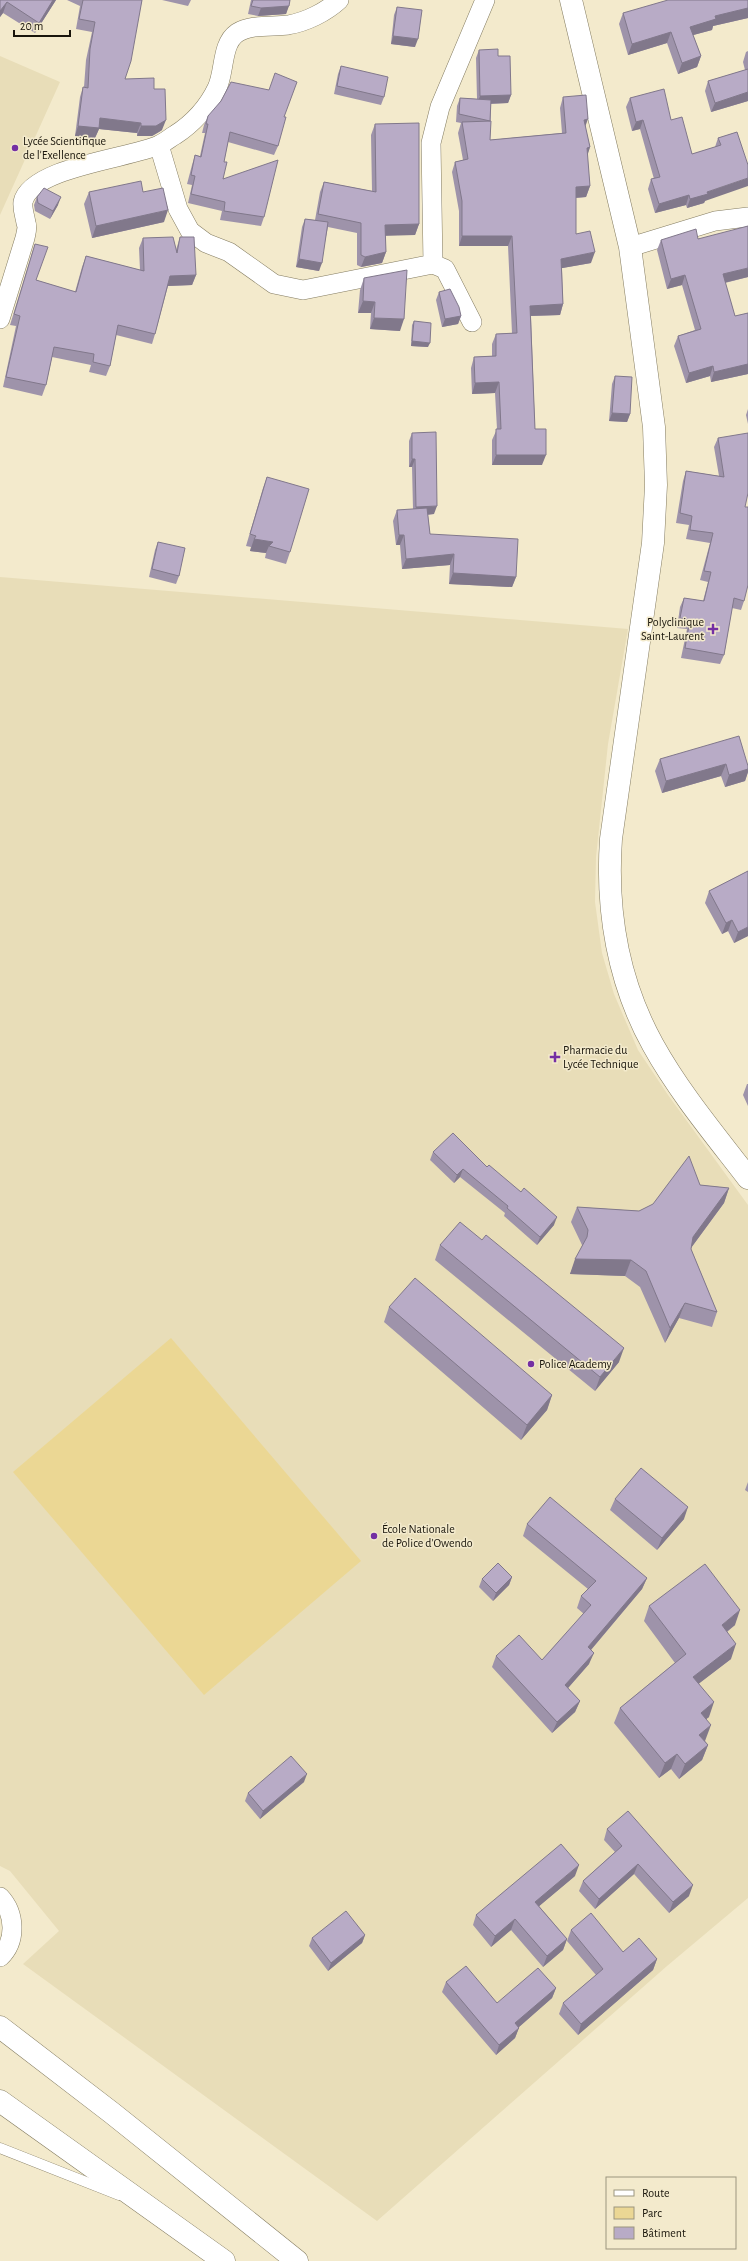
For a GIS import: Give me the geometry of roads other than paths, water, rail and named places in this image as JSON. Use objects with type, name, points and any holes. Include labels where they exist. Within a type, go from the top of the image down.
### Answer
[{"type":"main road","points":[[571,0],[630,247],[654,427],[656,485],[653,543],[611,839],[609,868],[612,918],[627,984],[653,1045],[682,1089],[748,1178]]},
{"type":"main road","points":[[0,2028],[118,2117],[297,2261]]},
{"type":"main road","points":[[0,2101],[143,2205],[224,2261]]},
{"type":"street","points":[[0,319],[25,238],[27,224],[23,212],[23,201],[34,187],[48,178],[70,170],[159,145],[192,123],[217,89],[229,41],[238,32],[250,28],[290,24],[314,16],[332,7],[339,0]]},
{"type":"street","points":[[433,264],[431,143],[440,107],[485,0]]},
{"type":"street","points":[[159,145],[178,209],[190,231],[206,243],[229,252],[274,284],[303,290],[433,264],[445,269],[472,322]]},
{"type":"street","points":[[630,247],[714,221],[748,216]]},
{"type":"street","points":[[0,1897],[4,1902],[12,1920],[12,1936],[6,1952],[0,1957]]},
{"type":"lane","points":[[0,2148],[143,2205]]},
{"type":"place","name":"Lycée Scientifique de l'Exellence","points":[[15,148]]},
{"type":"place","name":"Polyclinique Saint-Laurent","points":[[713,629]]},
{"type":"place","name":"Pharmacie du Lycée Technique","points":[[555,1057]]},
{"type":"place","name":"Police Academy","points":[[531,1364]]},
{"type":"place","name":"École Nationale de Police d’Owendo","points":[[374,1536]]}]
